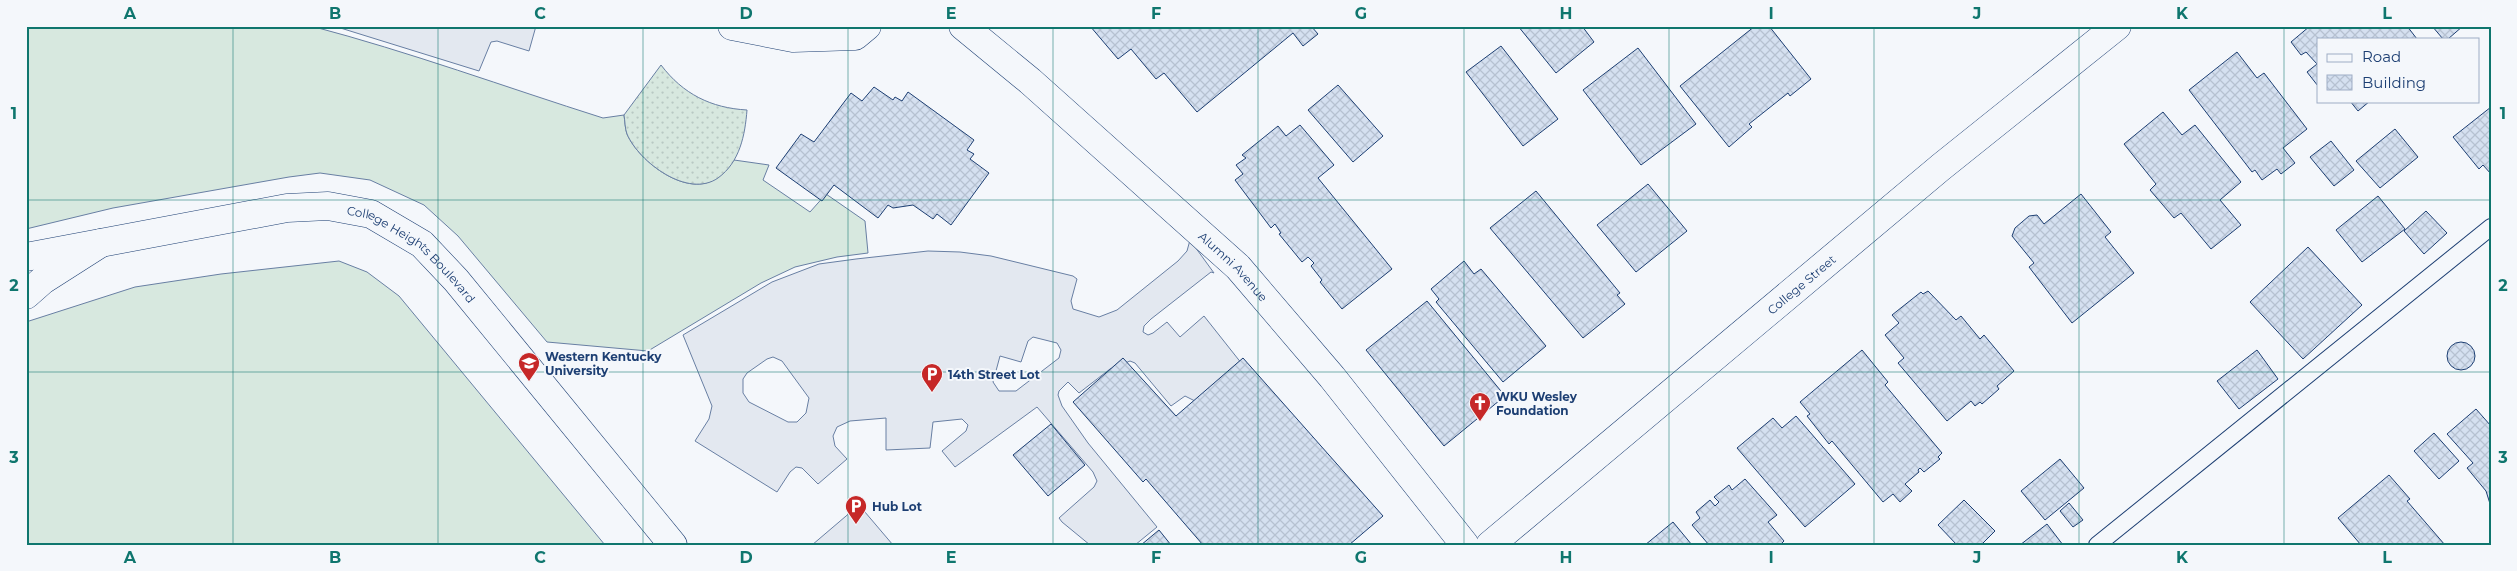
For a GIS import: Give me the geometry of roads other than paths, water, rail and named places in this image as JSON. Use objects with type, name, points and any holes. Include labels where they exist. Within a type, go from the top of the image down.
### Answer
[{"type":"street","points":[[732,26],[793,38],[855,36],[867,26]]},
{"type":"street","name":"Alumni Avenue","points":[[963,26],[1030,81],[1238,267],[1332,377],[1465,545]]},
{"type":"street","name":"College Street","points":[[1490,545],[1933,174],[2117,26]]},
{"type":"street","name":"College Heights Boulevard","points":[[30,259],[101,243],[287,208],[328,206],[371,214],[422,244],[456,280],[673,545]]},
{"type":"street","points":[[26,295],[43,280],[101,243]]},
{"type":"lane","points":[[2097,545],[2491,227]]},
{"type":"place","name":"Western Kentucky University","points":[[529,382]]},
{"type":"place","name":"14th Street Lot","points":[[932,393]]},
{"type":"place","name":"WKU Wesley Foundation","points":[[1480,422]]},
{"type":"place","name":"Hub Lot","points":[[856,525]]}]
